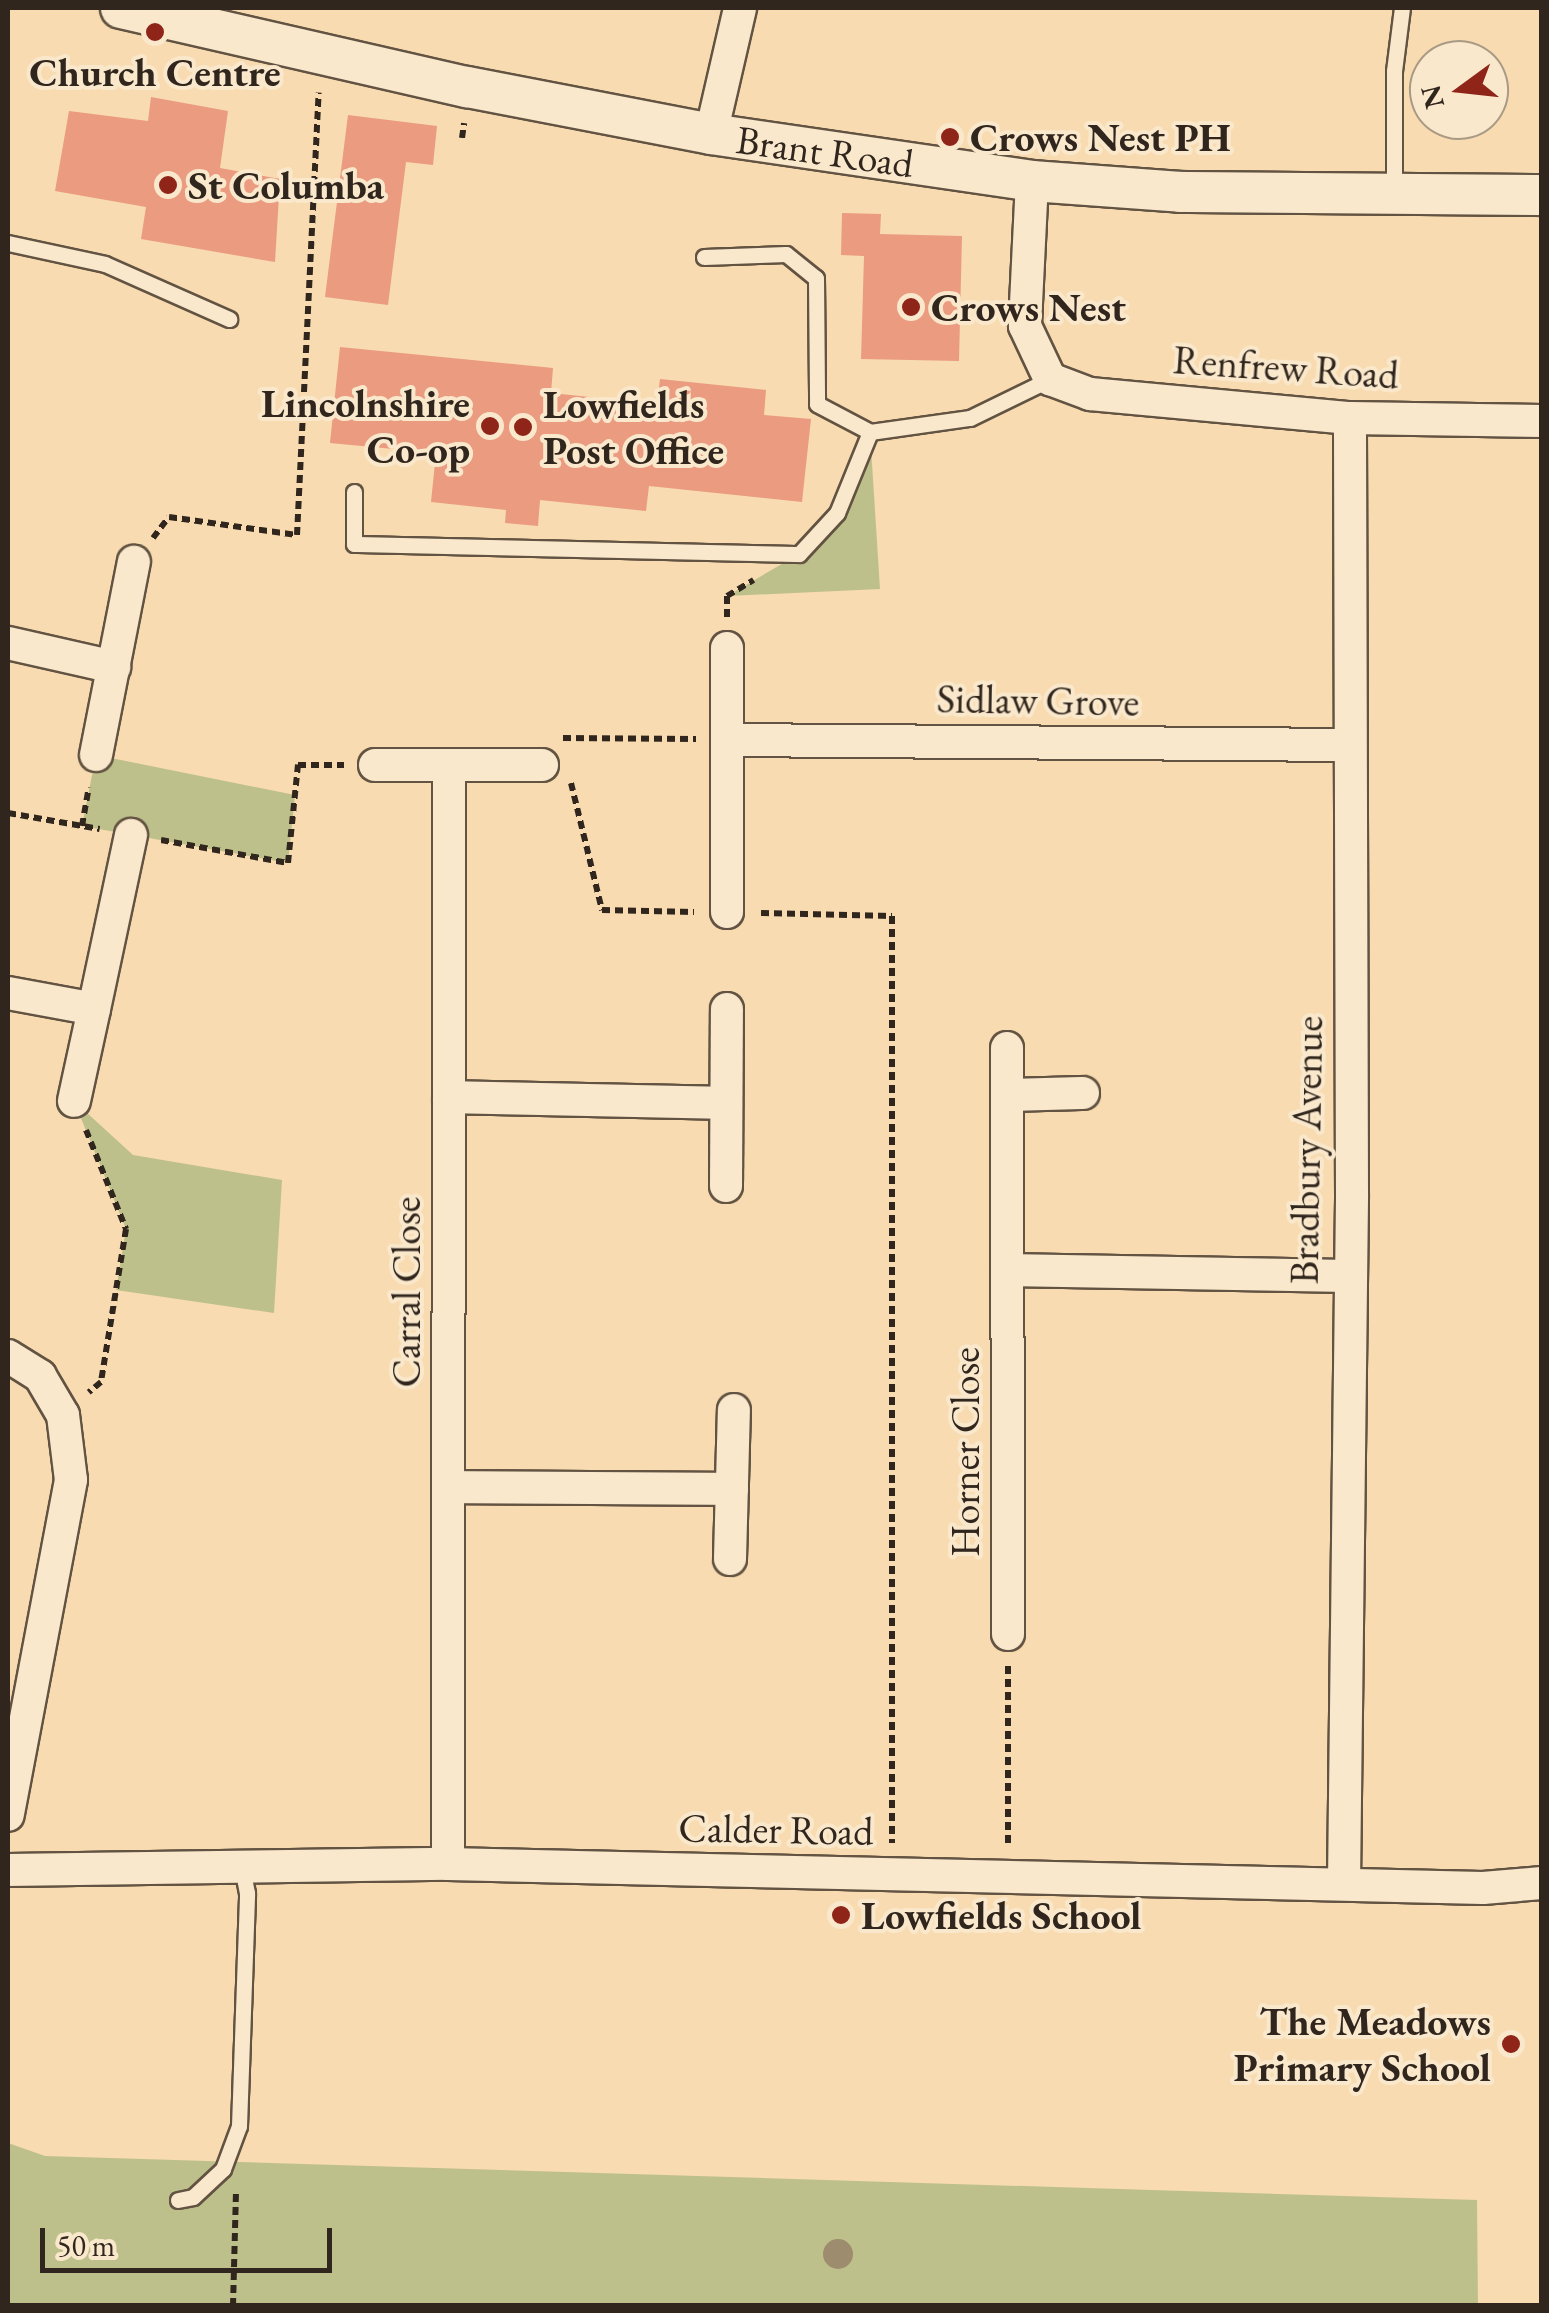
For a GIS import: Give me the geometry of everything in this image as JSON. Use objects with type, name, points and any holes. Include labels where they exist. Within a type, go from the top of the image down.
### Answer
[{"type":"street","name":"Brant Road","points":[[121,8],[710,134],[1032,181],[1182,192],[1542,194]]},
{"type":"street","points":[[710,134],[740,8]]},
{"type":"street","points":[[1032,181],[1025,326],[1050,379]]},
{"type":"street","name":"Renfrew Road","points":[[1050,379],[1090,394],[1350,418],[1542,420]]},
{"type":"street","name":"Bradbury Avenue","points":[[1344,1883],[1347,1276],[1352,1194],[1350,418]]},
{"type":"street","points":[[96,755],[134,562]]},
{"type":"street","points":[[8,643],[114,667]]},
{"type":"street","points":[[726,648],[728,912]]},
{"type":"street","name":"Sidlaw Grove","points":[[727,740],[1349,746]]},
{"type":"street","points":[[374,766],[559,759]]},
{"type":"street","name":"Carral Close","points":[[448,1864],[449,765]]},
{"type":"street","points":[[74,1101],[131,835]]},
{"type":"street","points":[[8,993],[94,1009]]},
{"type":"street","points":[[726,1186],[727,1009]]},
{"type":"street","name":"Horner Close","points":[[1007,1048],[1008,1634]]},
{"type":"street","points":[[1008,1095],[1083,1093]]},
{"type":"street","points":[[448,1097],[726,1103]]},
{"type":"street","points":[[1008,1270],[1347,1276]]},
{"type":"street","points":[[8,1356],[40,1376],[63,1414],[72,1480],[8,1815]]},
{"type":"street","points":[[730,1559],[734,1410]]},
{"type":"street","points":[[449,1486],[732,1488]]},
{"type":"street","name":"Calder Road","points":[[8,1870],[448,1864],[1483,1888],[1542,1882]]},
{"type":"lane","points":[[1394,193],[1394,71],[1402,8]]},
{"type":"lane","points":[[8,242],[105,264],[229,319]]},
{"type":"lane","points":[[704,256],[786,254],[816,278],[817,404],[870,432],[970,418],[1050,379]]},
{"type":"lane","points":[[354,492],[354,544],[799,554],[837,513],[870,432]]},
{"type":"lane","points":[[178,2200],[193,2196],[223,2169],[239,2126],[247,1893],[242,1867]]},
{"type":"path","points":[[134,562],[169,516],[296,534],[323,52]]},
{"type":"path","points":[[726,648],[727,596],[799,554]]},
{"type":"path","points":[[727,740],[559,759],[602,910],[892,916],[892,1874]]},
{"type":"path","points":[[8,813],[288,863],[298,765],[374,766]]},
{"type":"path","points":[[63,1414],[101,1382],[126,1229],[74,1101]]},
{"type":"path","points":[[1008,1634],[1008,1876]]},
{"type":"path","points":[[232,2306],[239,2126]]},
{"type":"green space","points":[[870,432],[880,589],[727,596],[799,554],[837,513]]},
{"type":"green space","points":[[96,755],[295,795],[288,863],[82,826]]},
{"type":"green space","points":[[74,1101],[133,1155],[282,1180],[274,1313],[116,1290],[126,1229]]},
{"type":"green space","points":[[8,2143],[45,2156],[1477,2200],[1478,2305],[8,2305]]},
{"type":"building","name":"St Columba","points":[[151,97],[228,111],[220,168],[280,179],[275,262],[141,239],[146,207],[55,191],[69,111],[148,121]]},
{"type":"building","points":[[348,115],[437,126],[433,165],[406,162],[388,305],[325,297]]},
{"type":"building","name":"Crows Nest","points":[[842,213],[881,214],[880,234],[962,236],[959,361],[861,359],[864,256],[841,255]]},
{"type":"building","points":[[340,347],[553,368],[551,393],[657,404],[660,379],[766,390],[764,415],[811,419],[802,502],[649,486],[646,511],[540,500],[538,526],[505,523],[506,510],[431,502],[436,453],[330,443]]},
{"type":"place","name":"Church Centre","points":[[155,32]]},
{"type":"place","name":"Crows Nest PH","points":[[950,137]]},
{"type":"place","name":"St Columba","points":[[168,185]]},
{"type":"place","name":"Crows Nest","points":[[911,307]]},
{"type":"place","name":"Lincolnshire Co-op","points":[[490,426]]},
{"type":"place","name":"Lowfields Post Office","points":[[523,427]]},
{"type":"place","name":"Lowfields School","points":[[841,1915]]},
{"type":"place","name":"The Meadows Primary School","points":[[1511,2044]]}]
